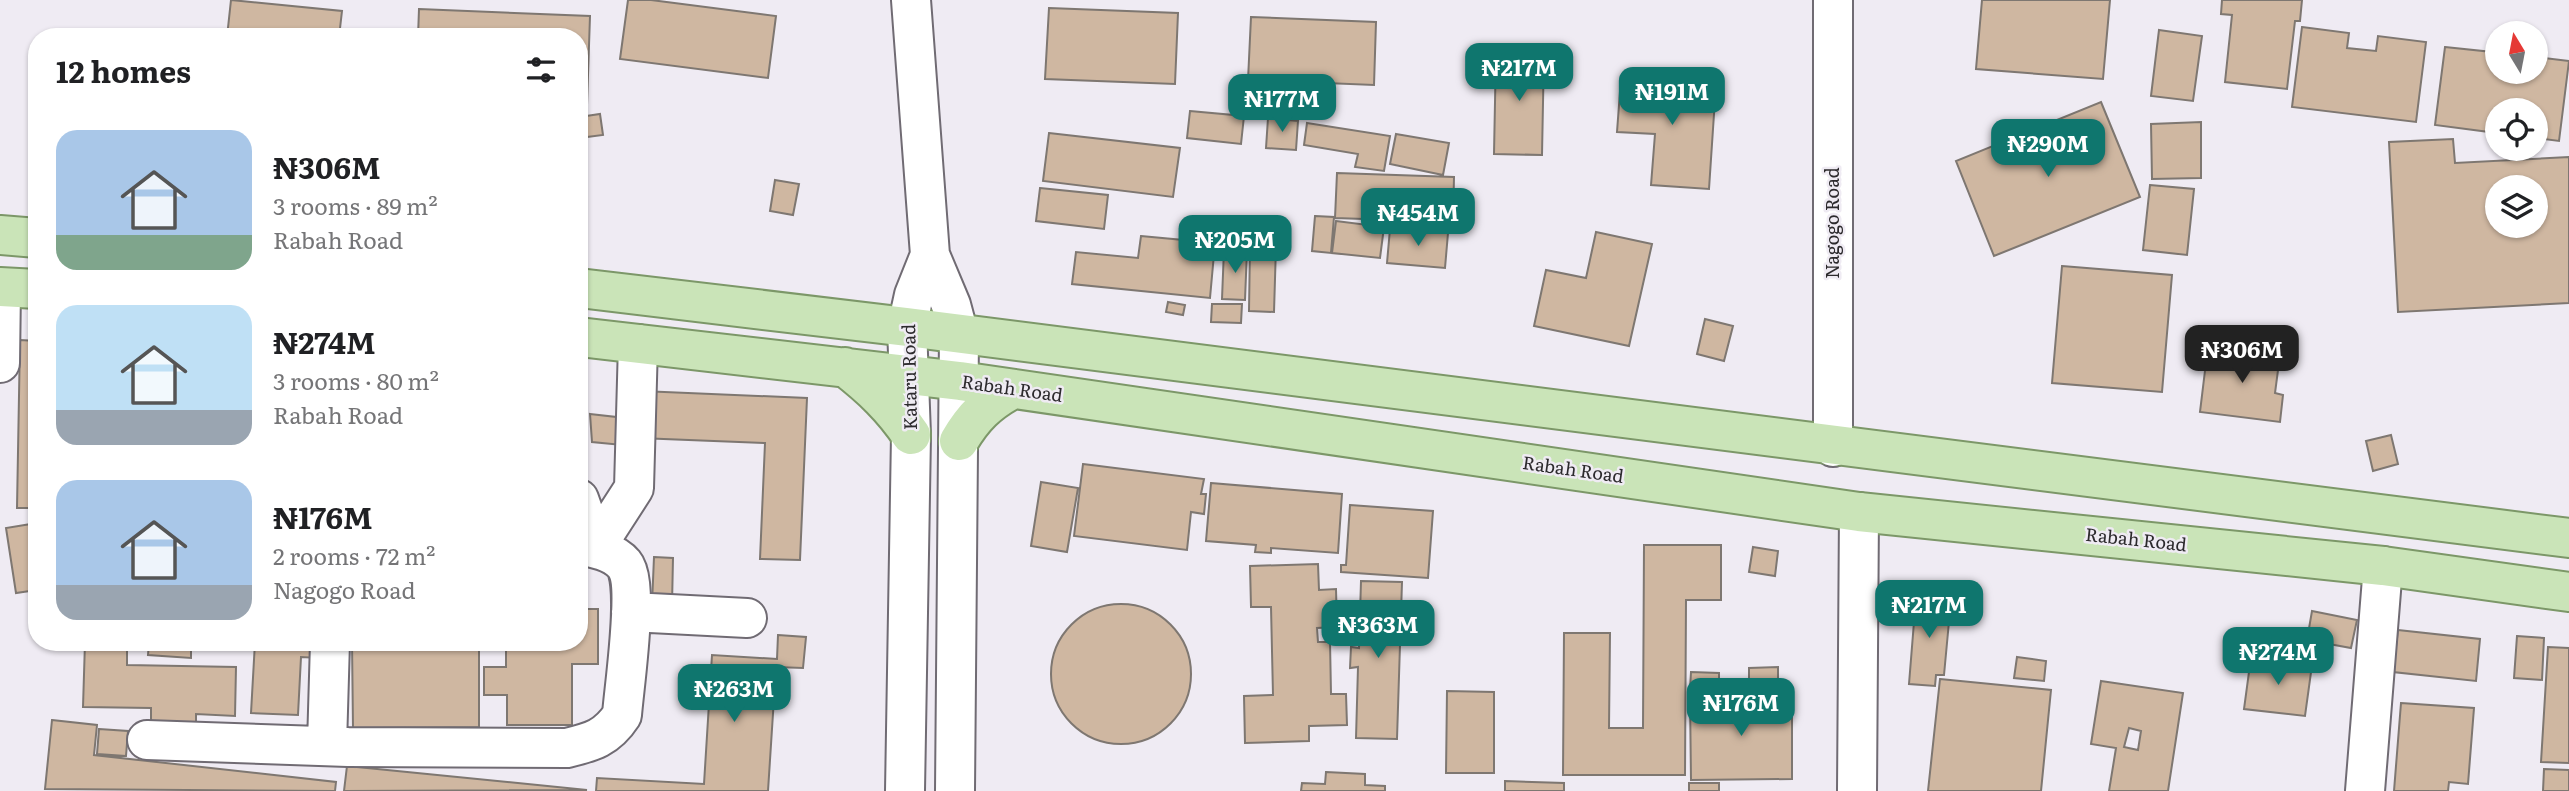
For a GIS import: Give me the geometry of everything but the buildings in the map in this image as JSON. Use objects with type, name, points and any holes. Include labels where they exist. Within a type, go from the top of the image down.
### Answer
[{"type":"main road","points":[[0,235],[28,237]]},
{"type":"main road","points":[[588,289],[907,327],[1833,447],[2569,538]]},
{"type":"main road","name":"Rabah Road","points":[[588,338],[1013,388],[1859,512],[2383,566],[2569,592]]},
{"type":"main road","points":[[845,367],[876,391],[894,410],[911,435]]},
{"type":"main road","points":[[959,441],[972,419],[993,399],[1013,388]]},
{"type":"street","points":[[911,0],[930,255],[951,304],[959,335],[955,791]]},
{"type":"street","name":"Nagogo Road","points":[[1833,0],[1833,447]]},
{"type":"street","name":"Kataru Road","points":[[905,791],[911,435],[907,327],[914,295],[930,255]]},
{"type":"street","points":[[0,363],[13,288]]},
{"type":"street","points":[[588,546],[634,488],[638,344]]},
{"type":"street","points":[[1857,791],[1859,512]]},
{"type":"street","points":[[146,740],[566,748],[600,740],[613,729],[622,715],[631,612],[631,579],[624,563],[588,547]]},
{"type":"street","points":[[2365,791],[2383,566]]},
{"type":"street","points":[[631,612],[747,618]]},
{"type":"street","points":[[327,745],[330,651]]}]
